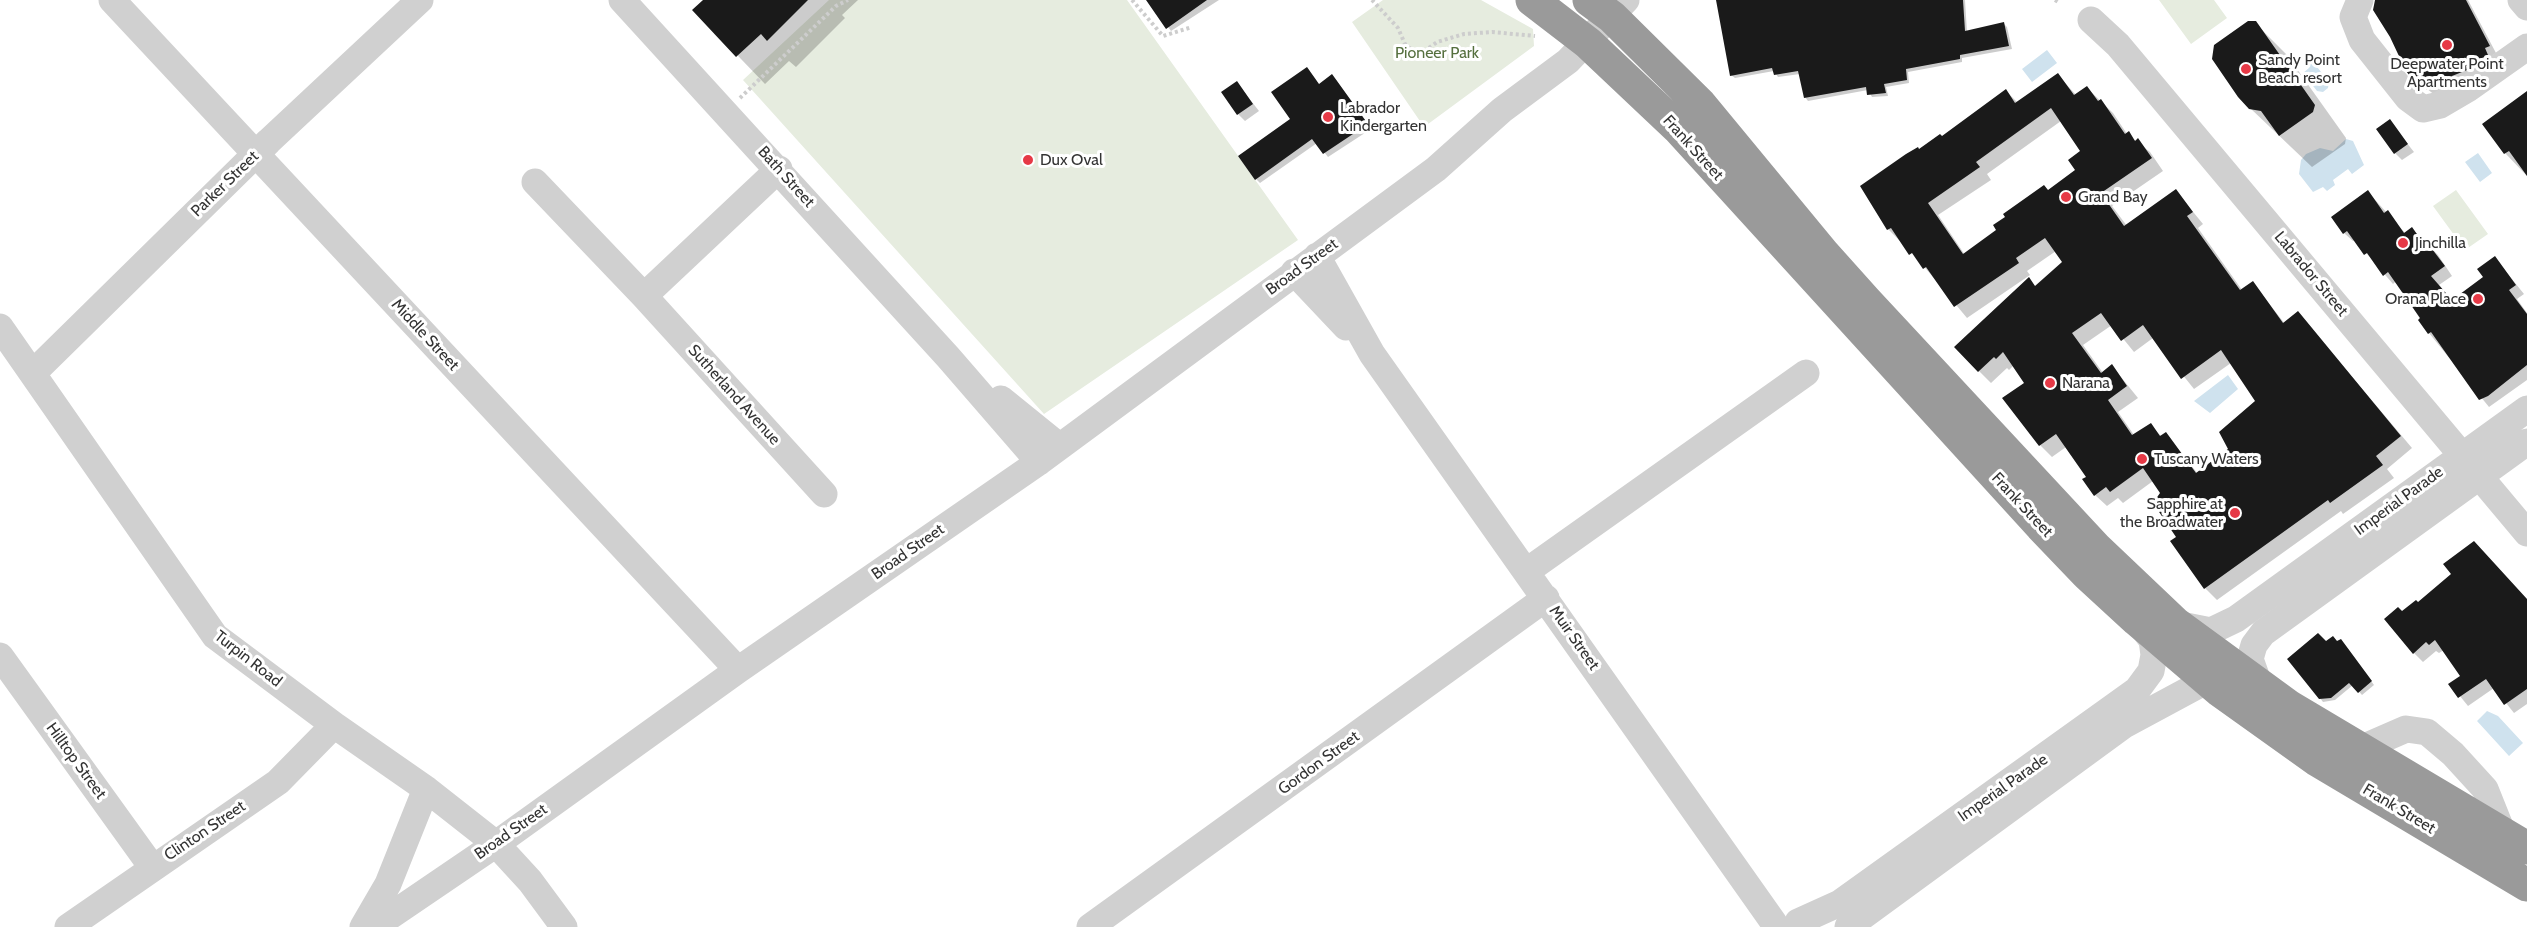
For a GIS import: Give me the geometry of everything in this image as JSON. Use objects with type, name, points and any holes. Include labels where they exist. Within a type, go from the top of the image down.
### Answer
[{"type":"highway","name":"Frank Street","points":[[1532,0],[1587,43],[1678,128],[2041,526],[2087,574],[2137,620],[2219,690],[2317,760],[2527,885]]},
{"type":"highway","name":"Frank Street","points":[[1609,6],[1700,105],[1823,253],[2054,504],[2096,548],[2175,623],[2260,687],[2515,841]]},
{"type":"street","name":"Middle Street","points":[[112,0],[738,670]]},
{"type":"street","name":"Parker Street","points":[[34,372],[256,154],[420,0]]},
{"type":"street","name":"Bath Street","points":[[622,0],[727,112],[948,357],[1049,454]]},
{"type":"street","name":"Broad Street","points":[[374,927],[1049,454],[1436,169],[1524,116],[1563,88],[1579,71],[1587,43],[1609,6],[1646,0]]},
{"type":"street","points":[[2360,0],[2353,17],[2362,40],[2408,98],[2423,109],[2440,105],[2469,88],[2527,47]]},
{"type":"street","points":[[2521,0],[2527,7]]},
{"type":"street","name":"Labrador Street","points":[[2091,20],[2118,45],[2527,533]]},
{"type":"street","points":[[644,296],[779,169]]},
{"type":"street","name":"Sutherland Avenue","points":[[535,182],[644,296],[824,494]]},
{"type":"street","name":"Muir Street","points":[[1317,256],[1372,354],[1546,598],[1787,925]]},
{"type":"street","name":"Muir Street","points":[[1294,272],[1372,354]]},
{"type":"street","name":"Turpin Road","points":[[0,327],[34,372],[215,636],[334,725],[426,789],[496,843],[530,881],[564,927]]},
{"type":"street","points":[[1527,571],[1806,373]]},
{"type":"street","name":"Imperial Parade","points":[[2175,623],[2211,631],[2236,619],[2527,409]]},
{"type":"street","name":"Imperial Parade","points":[[2260,687],[2250,659],[2253,645],[2263,633],[2527,442]]},
{"type":"street","name":"Gordon Street","points":[[1090,927],[1546,598]]},
{"type":"street","name":"Imperial Parade","points":[[1848,927],[1970,823],[2137,690],[2151,671],[2154,655],[2152,640],[2137,620]]},
{"type":"street","name":"Hilltop Street","points":[[0,656],[152,867]]},
{"type":"street","name":"Imperial Parade","points":[[1787,925],[1840,903],[2124,725],[2202,683],[2219,690]]},
{"type":"street","name":"Clinton Street","points":[[68,927],[278,782],[334,725]]},
{"type":"street","name":"Frank Street","points":[[2360,749],[2406,729],[2427,732],[2453,753],[2485,789],[2515,841]]},
{"type":"street","points":[[363,927],[388,884],[426,789]]},
{"type":"path","points":[[727,112],[836,6],[848,0]]},
{"type":"path","points":[[1132,0],[1163,36],[1192,27]]},
{"type":"path","points":[[1372,0],[1398,28],[1405,44],[1414,52],[1423,52],[1437,42],[1464,34],[1492,32],[1538,37]]},
{"type":"path","points":[[2055,0],[2060,3]]},
{"type":"green space","name":"Dux Oval","points":[[829,0],[1127,0],[1298,240],[1044,414],[743,80]]},
{"type":"green space","name":"Pioneer Park","points":[[1383,0],[1481,0],[1533,29],[1534,46],[1424,127],[1352,22]]},
{"type":"green space","points":[[2159,0],[2214,0],[2227,18],[2191,44]]},
{"type":"green space","points":[[2456,190],[2488,234],[2465,250],[2433,206]]},
{"type":"water","points":[[2047,50],[2057,63],[2032,82],[2022,69]]},
{"type":"water","points":[[2310,58],[2329,82],[2328,88],[2323,92],[2317,91],[2303,73],[2309,68],[2306,62]]},
{"type":"water","points":[[2346,139],[2353,141],[2364,165],[2352,174],[2348,169],[2333,180],[2335,185],[2327,191],[2323,187],[2313,192],[2299,174],[2301,160],[2306,154],[2320,148],[2333,151]]},
{"type":"water","points":[[2478,153],[2492,173],[2480,182],[2465,162]]},
{"type":"water","points":[[2228,375],[2238,389],[2210,413],[2194,401]]},
{"type":"water","points":[[2487,711],[2498,716],[2523,743],[2509,756],[2477,721]]},
{"type":"building","points":[[703,0],[808,0],[767,41],[761,34],[736,57],[692,10]]},
{"type":"building","points":[[1146,0],[1207,0],[1166,29]]},
{"type":"building","points":[[1716,0],[1963,0],[1965,31],[2004,22],[2009,46],[1960,55],[1960,59],[1906,69],[1907,80],[1884,84],[1886,93],[1867,95],[1866,87],[1804,98],[1798,71],[1774,75],[1772,68],[1730,76]]},
{"type":"building","name":"Deepwater Point Apartments","points":[[2375,0],[2466,0],[2490,46],[2485,48],[2488,55],[2466,66],[2467,70],[2452,76],[2454,79],[2436,89],[2435,87],[2427,90],[2419,79],[2414,81],[2406,71],[2390,37],[2373,10]]},
{"type":"building","points":[[2248,21],[2256,21],[2315,105],[2313,112],[2279,136],[2261,111],[2249,109],[2238,97],[2212,59],[2214,45]]},
{"type":"building","points":[[1307,67],[1319,84],[1332,74],[1368,124],[1323,154],[1312,139],[1255,180],[1238,156],[1290,119],[1271,92]]},
{"type":"building","points":[[2058,73],[2074,95],[2087,86],[2098,101],[2101,99],[2125,134],[2129,131],[2135,141],[2138,138],[2152,158],[2101,193],[2124,226],[2176,189],[2193,212],[2187,216],[2240,290],[2253,281],[2283,323],[2298,311],[2401,436],[2376,456],[2383,465],[2330,503],[2328,500],[2204,589],[2170,541],[2176,537],[2153,503],[2160,493],[2143,468],[2110,492],[2106,487],[2094,496],[2082,479],[2086,477],[2056,434],[2039,446],[2002,398],[2024,383],[2003,352],[1978,372],[1954,347],[2029,277],[2035,286],[2062,262],[2045,238],[2016,258],[2019,263],[1954,307],[1926,267],[1923,269],[1912,253],[1909,255],[1891,228],[1887,230],[1860,186],[1906,154],[1918,147],[1919,149],[1940,134],[1942,136],[2006,89],[2015,103]],"holes":[[[2051,108],[2080,151],[2068,160],[2075,170],[2048,190],[2044,185],[2003,214],[2005,217],[1993,225],[1996,230],[1963,254],[1928,203],[1980,167],[1976,162]],[[2101,313],[2121,341],[2143,325],[2181,379],[2221,350],[2255,401],[2219,432],[2228,449],[2196,473],[2166,432],[2160,436],[2151,423],[2132,435],[2108,400],[2127,386],[2112,364],[2101,373],[2072,333]]]},
{"type":"building","points":[[1237,81],[1253,104],[1237,115],[1221,92]]},
{"type":"building","points":[[2527,91],[2527,176],[2509,151],[2504,154],[2482,124]]},
{"type":"building","points":[[2390,119],[2408,144],[2394,154],[2376,129]]},
{"type":"building","points":[[2368,190],[2384,213],[2388,210],[2404,233],[2412,227],[2426,247],[2429,245],[2445,266],[2431,276],[2452,300],[2483,277],[2477,269],[2495,256],[2516,285],[2509,290],[2527,314],[2527,365],[2488,396],[2479,400],[2431,332],[2428,334],[2418,320],[2420,318],[2388,272],[2383,276],[2367,253],[2364,255],[2347,231],[2343,234],[2331,217]]},
{"type":"building","points":[[2474,541],[2527,599],[2527,689],[2504,705],[2486,679],[2458,698],[2448,684],[2460,676],[2435,640],[2429,645],[2426,642],[2413,654],[2384,619],[2398,607],[2402,611],[2416,600],[2418,602],[2451,574],[2443,564]]},
{"type":"building","points":[[2318,633],[2326,641],[2333,636],[2337,641],[2341,639],[2372,681],[2358,693],[2349,683],[2331,698],[2319,699],[2287,659]]},
{"type":"place","name":"Deepwater Point Apartments","points":[[2447,45]]},
{"type":"place","name":"Sandy Point Beach resort","points":[[2246,69]]},
{"type":"place","name":"Labrador Kindergarten","points":[[1328,117]]},
{"type":"place","name":"Dux Oval","points":[[1028,160]]},
{"type":"place","name":"Grand Bay","points":[[2066,197]]},
{"type":"place","name":"Jinchilla","points":[[2403,243]]},
{"type":"place","name":"Orana Place","points":[[2478,299]]},
{"type":"place","name":"Narana","points":[[2050,383]]},
{"type":"place","name":"Tuscany Waters","points":[[2142,459]]},
{"type":"place","name":"Sapphire at the Broadwater","points":[[2235,513]]}]
